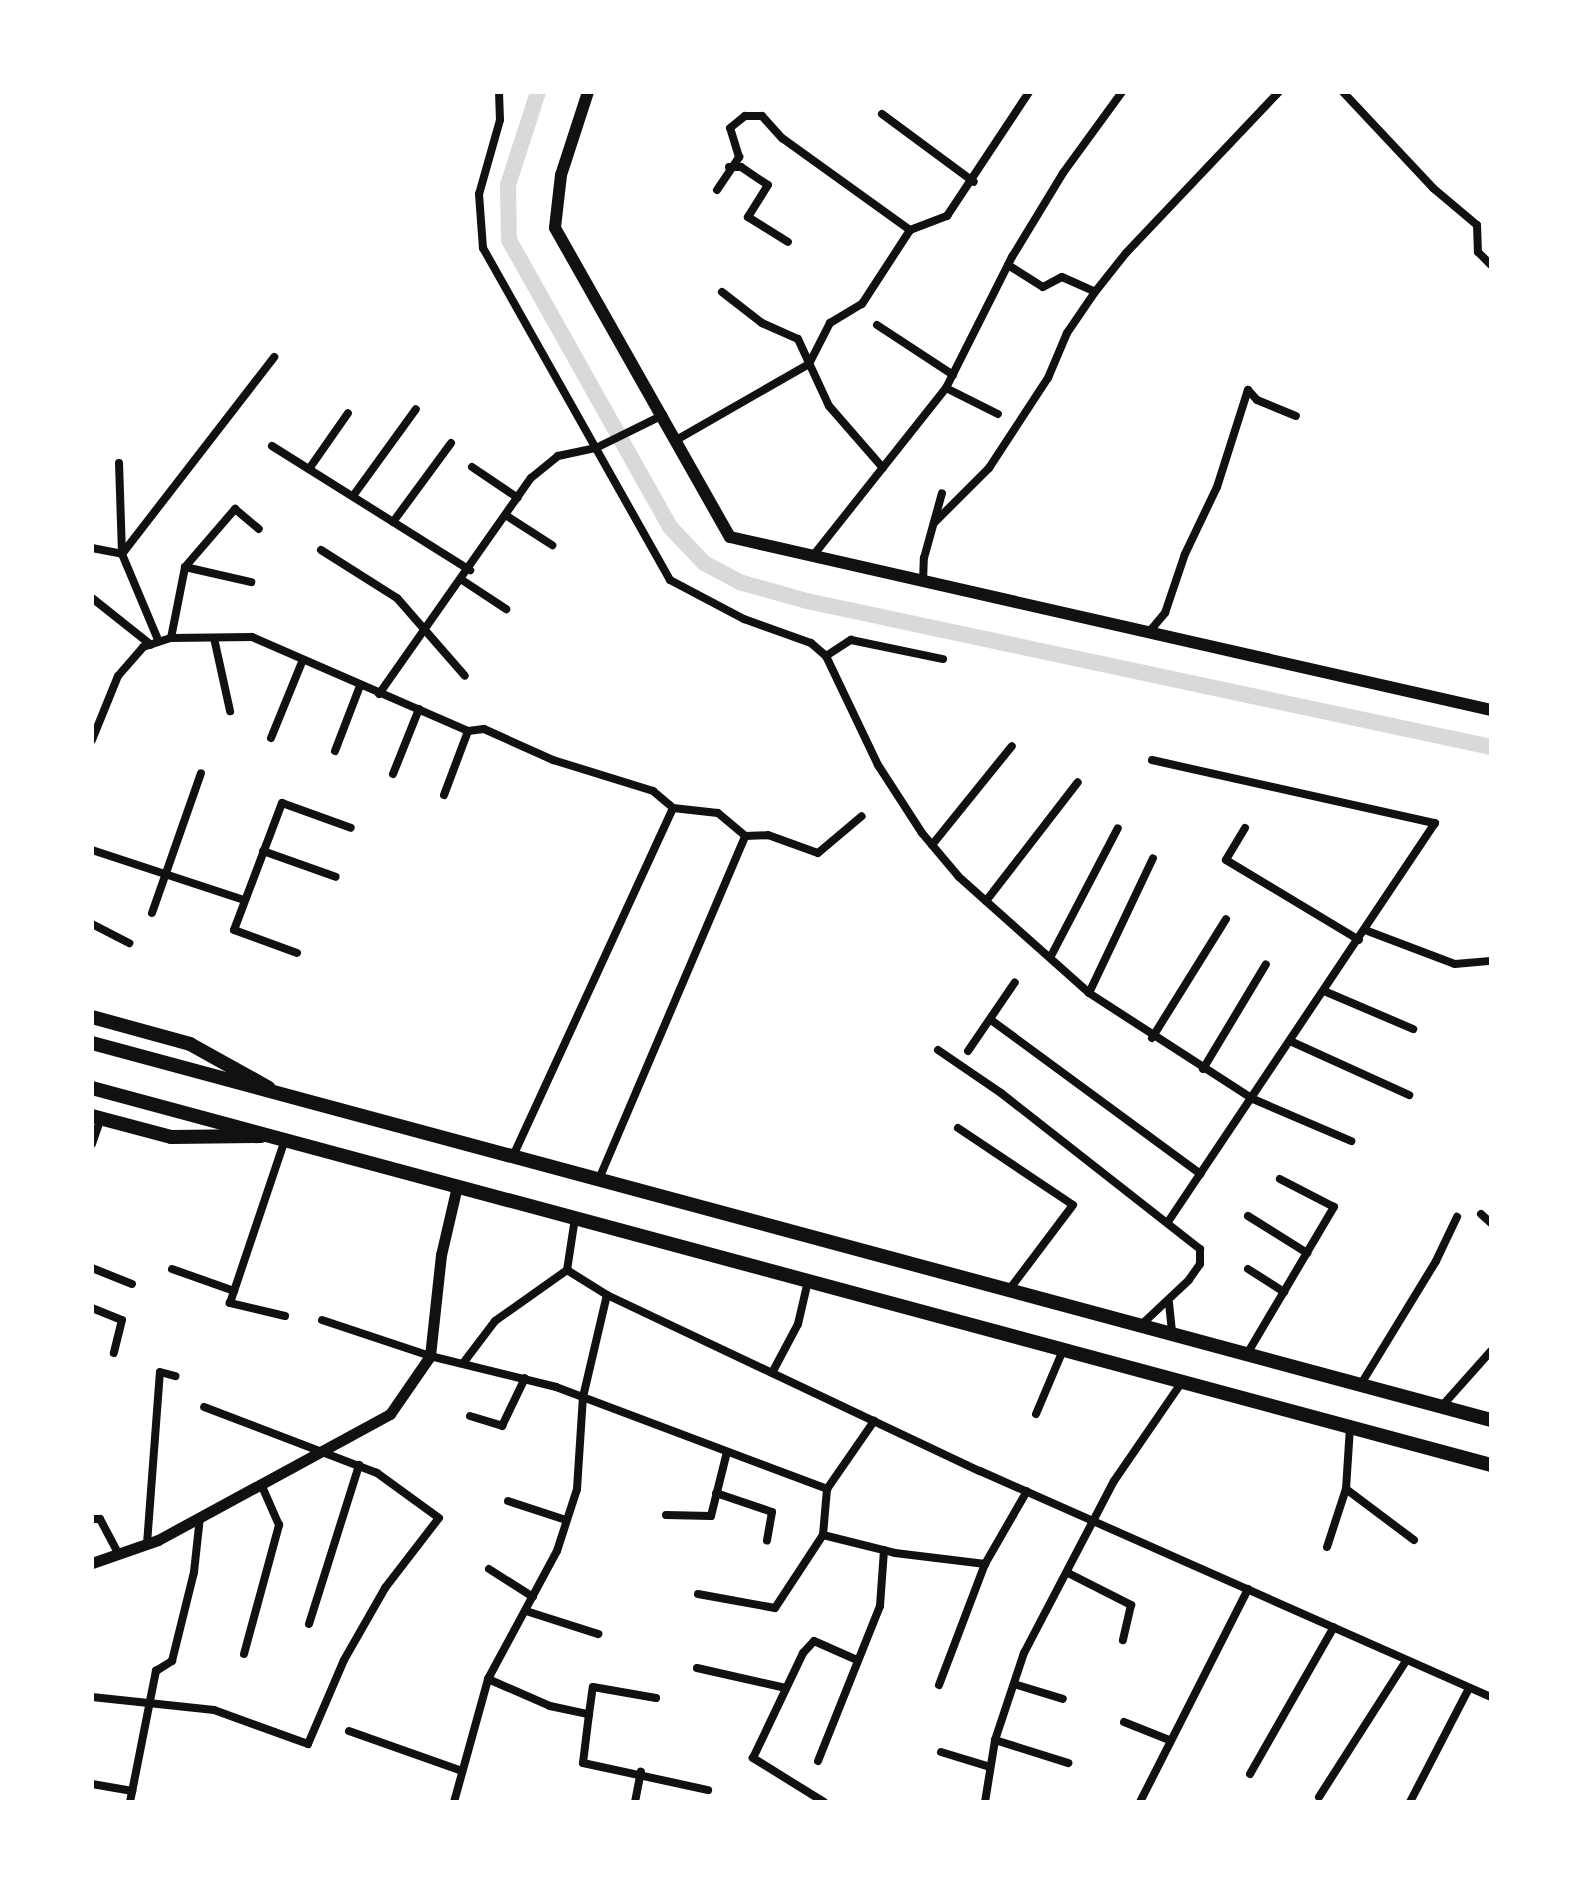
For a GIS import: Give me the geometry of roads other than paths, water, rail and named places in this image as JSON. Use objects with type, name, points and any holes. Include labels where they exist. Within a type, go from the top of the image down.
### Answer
[{"type":"main road","points":[[588,92],[561,175],[555,228],[678,439],[730,537],[1491,710]]},
{"type":"main road","points":[[92,1017],[190,1044],[280,1093]]},
{"type":"main road","points":[[92,1043],[1491,1420]]},
{"type":"main road","points":[[92,1088],[1491,1465]]},
{"type":"main road","points":[[96,1117],[171,1137],[269,1136]]},
{"type":"street","points":[[499,92],[500,120],[479,194],[483,248],[670,580],[744,619],[811,643],[826,656],[878,765],[932,845],[986,901],[1089,993],[1152,1038],[1253,1099],[1351,1141]]},
{"type":"street","points":[[678,439],[809,364],[830,323],[862,304],[910,230],[947,216],[974,182],[1029,92]]},
{"type":"street","points":[[812,557],[946,388],[1008,265],[1063,173],[1122,92]]},
{"type":"street","points":[[934,523],[989,468],[1048,378],[1067,333],[1126,253],[1279,92]]},
{"type":"street","points":[[1343,92],[1433,188],[1477,225],[1478,252],[1491,265]]},
{"type":"street","points":[[882,114],[974,182]]},
{"type":"street","points":[[717,190],[728,167],[739,157],[730,128],[745,116],[762,116],[782,138],[910,230]]},
{"type":"street","points":[[728,167],[741,167],[768,185],[748,217],[788,242]]},
{"type":"street","points":[[1008,265],[1043,287],[1062,277],[1095,292]]},
{"type":"street","points":[[722,292],[762,323],[798,339],[829,406],[883,468]]},
{"type":"street","points":[[877,325],[953,375]]},
{"type":"street","points":[[122,554],[274,357]]},
{"type":"street","points":[[946,388],[998,414]]},
{"type":"street","points":[[1149,632],[1165,613],[1185,554],[1217,487],[1248,390],[1257,400],[1296,416]]},
{"type":"street","points":[[353,496],[416,409]]},
{"type":"street","points":[[309,469],[348,413]]},
{"type":"street","points":[[379,694],[470,570],[531,478],[558,456],[596,448],[663,415]]},
{"type":"street","points":[[393,522],[451,443]]},
{"type":"street","points":[[272,446],[470,570]]},
{"type":"street","points":[[119,463],[122,554],[155,643]]},
{"type":"street","points":[[472,467],[518,498]]},
{"type":"street","points":[[923,583],[942,493]]},
{"type":"street","points":[[171,638],[185,567],[235,509],[259,529]]},
{"type":"street","points":[[507,516],[552,545]]},
{"type":"street","points":[[92,548],[122,554]]},
{"type":"street","points":[[321,550],[397,598],[465,676]]},
{"type":"street","points":[[185,567],[251,582]]},
{"type":"street","points":[[462,580],[506,609]]},
{"type":"street","points":[[92,598],[155,643]]},
{"type":"street","points":[[92,740],[95,723],[118,676],[155,643],[171,638],[252,637],[302,662],[468,731],[484,729],[553,760],[624,779],[653,791],[673,808],[718,813],[745,836],[768,835],[818,853],[862,816]]},
{"type":"street","points":[[214,638],[230,711]]},
{"type":"street","points":[[826,656],[851,640],[943,659]]},
{"type":"street","points":[[271,738],[302,662]]},
{"type":"street","points":[[335,751],[360,686]]},
{"type":"street","points":[[393,774],[419,709]]},
{"type":"street","points":[[444,795],[468,731]]},
{"type":"street","points":[[932,845],[1012,746]]},
{"type":"street","points":[[1152,760],[1435,823],[1168,1222]]},
{"type":"street","points":[[152,913],[201,773]]},
{"type":"street","points":[[986,901],[1078,782]]},
{"type":"street","points":[[297,953],[234,930],[282,803],[351,828]]},
{"type":"street","points":[[513,1156],[673,808]]},
{"type":"street","points":[[1051,956],[1118,828]]},
{"type":"street","points":[[1245,828],[1226,860],[1359,940]]},
{"type":"street","points":[[599,1179],[745,836]]},
{"type":"street","points":[[92,850],[244,900]]},
{"type":"street","points":[[263,851],[336,877]]},
{"type":"street","points":[[1089,993],[1153,858]]},
{"type":"street","points":[[1152,1038],[1226,919]]},
{"type":"street","points":[[92,924],[129,943]]},
{"type":"street","points":[[1365,930],[1455,964],[1491,961]]},
{"type":"street","points":[[1203,1069],[1266,964]]},
{"type":"street","points":[[968,1051],[1015,982]]},
{"type":"street","points":[[1324,991],[1413,1029]]},
{"type":"street","points":[[991,1020],[1201,1174]]},
{"type":"street","points":[[1290,1041],[1409,1095]]},
{"type":"street","points":[[938,1050],[1200,1249],[1200,1264],[1169,1303],[1141,1325]]},
{"type":"street","points":[[92,1144],[96,1117]]},
{"type":"street","points":[[958,1128],[1073,1205],[1009,1290]]},
{"type":"street","points":[[285,1140],[230,1303],[285,1316]]},
{"type":"street","points":[[1247,1354],[1334,1207],[1280,1179]]},
{"type":"street","points":[[92,1563],[147,1544],[390,1414],[430,1356],[441,1255],[457,1186]]},
{"type":"street","points":[[1481,1214],[1491,1223]]},
{"type":"street","points":[[1248,1216],[1307,1253]]},
{"type":"street","points":[[1361,1384],[1436,1261],[1457,1217]]},
{"type":"street","points":[[464,1362],[495,1321],[567,1270],[575,1218]]},
{"type":"street","points":[[92,1268],[132,1284]]},
{"type":"street","points":[[172,1269],[234,1291]]},
{"type":"street","points":[[1248,1269],[1284,1292]]},
{"type":"street","points":[[567,1270],[607,1295],[874,1421],[1491,1697]]},
{"type":"street","points":[[772,1373],[798,1324],[808,1281]]},
{"type":"street","points":[[458,1801],[462,1771],[488,1679],[533,1597],[566,1520],[582,1470],[583,1397],[607,1295]]},
{"type":"street","points":[[1169,1303],[1172,1333]]},
{"type":"street","points":[[92,1308],[122,1320],[114,1353]]},
{"type":"street","points":[[322,1320],[430,1356],[525,1378],[583,1397],[827,1489]]},
{"type":"street","points":[[1036,1414],[1063,1350]]},
{"type":"street","points":[[1442,1406],[1491,1351]]},
{"type":"street","points":[[147,1544],[160,1372],[175,1376]]},
{"type":"street","points":[[470,1416],[502,1426],[525,1378]]},
{"type":"street","points":[[985,1802],[995,1740],[1024,1653],[1068,1573],[1093,1519],[1182,1382]]},
{"type":"street","points":[[92,1697],[214,1710],[308,1744],[344,1660],[385,1588],[439,1518],[359,1465],[204,1407]]},
{"type":"street","points":[[698,1594],[775,1608],[823,1535],[827,1489],[874,1421]]},
{"type":"street","points":[[1327,1547],[1346,1489],[1350,1427]]},
{"type":"street","points":[[666,1515],[711,1516],[727,1452]]},
{"type":"street","points":[[309,1624],[359,1465]]},
{"type":"street","points":[[244,1654],[279,1525],[261,1484]]},
{"type":"street","points":[[1346,1489],[1414,1540]]},
{"type":"street","points":[[939,1685],[985,1564],[1027,1491]]},
{"type":"street","points":[[716,1493],[772,1512],[767,1541]]},
{"type":"street","points":[[508,1501],[566,1520]]},
{"type":"street","points":[[130,1802],[156,1671],[172,1661],[194,1572],[200,1517]]},
{"type":"street","points":[[92,1519],[100,1519],[118,1553]]},
{"type":"street","points":[[823,1535],[884,1550],[985,1564]]},
{"type":"street","points":[[818,1761],[880,1606],[884,1550]]},
{"type":"street","points":[[489,1569],[533,1597]]},
{"type":"street","points":[[1068,1573],[1131,1605],[1123,1640]]},
{"type":"street","points":[[1140,1802],[1248,1589]]},
{"type":"street","points":[[526,1611],[598,1634]]},
{"type":"street","points":[[1250,1774],[1334,1627]]},
{"type":"street","points":[[824,1802],[753,1758],[786,1688],[814,1641],[857,1660]]},
{"type":"street","points":[[1319,1797],[1406,1661]]},
{"type":"street","points":[[697,1668],[786,1688]]},
{"type":"street","points":[[488,1679],[550,1706],[589,1714]]},
{"type":"street","points":[[1014,1684],[1063,1699]]},
{"type":"street","points":[[656,1698],[593,1687],[583,1763],[641,1772],[708,1790]]},
{"type":"street","points":[[1410,1802],[1469,1688]]},
{"type":"street","points":[[1124,1722],[1169,1740]]},
{"type":"street","points":[[349,1731],[462,1771]]},
{"type":"street","points":[[995,1740],[1068,1763]]},
{"type":"street","points":[[941,1752],[990,1767]]},
{"type":"street","points":[[635,1802],[641,1772]]},
{"type":"street","points":[[92,1784],[132,1791]]},
{"type":"waterway","points":[[538,92],[508,185],[509,240],[670,527],[704,563],[739,582],[807,601],[1491,747]]}]
